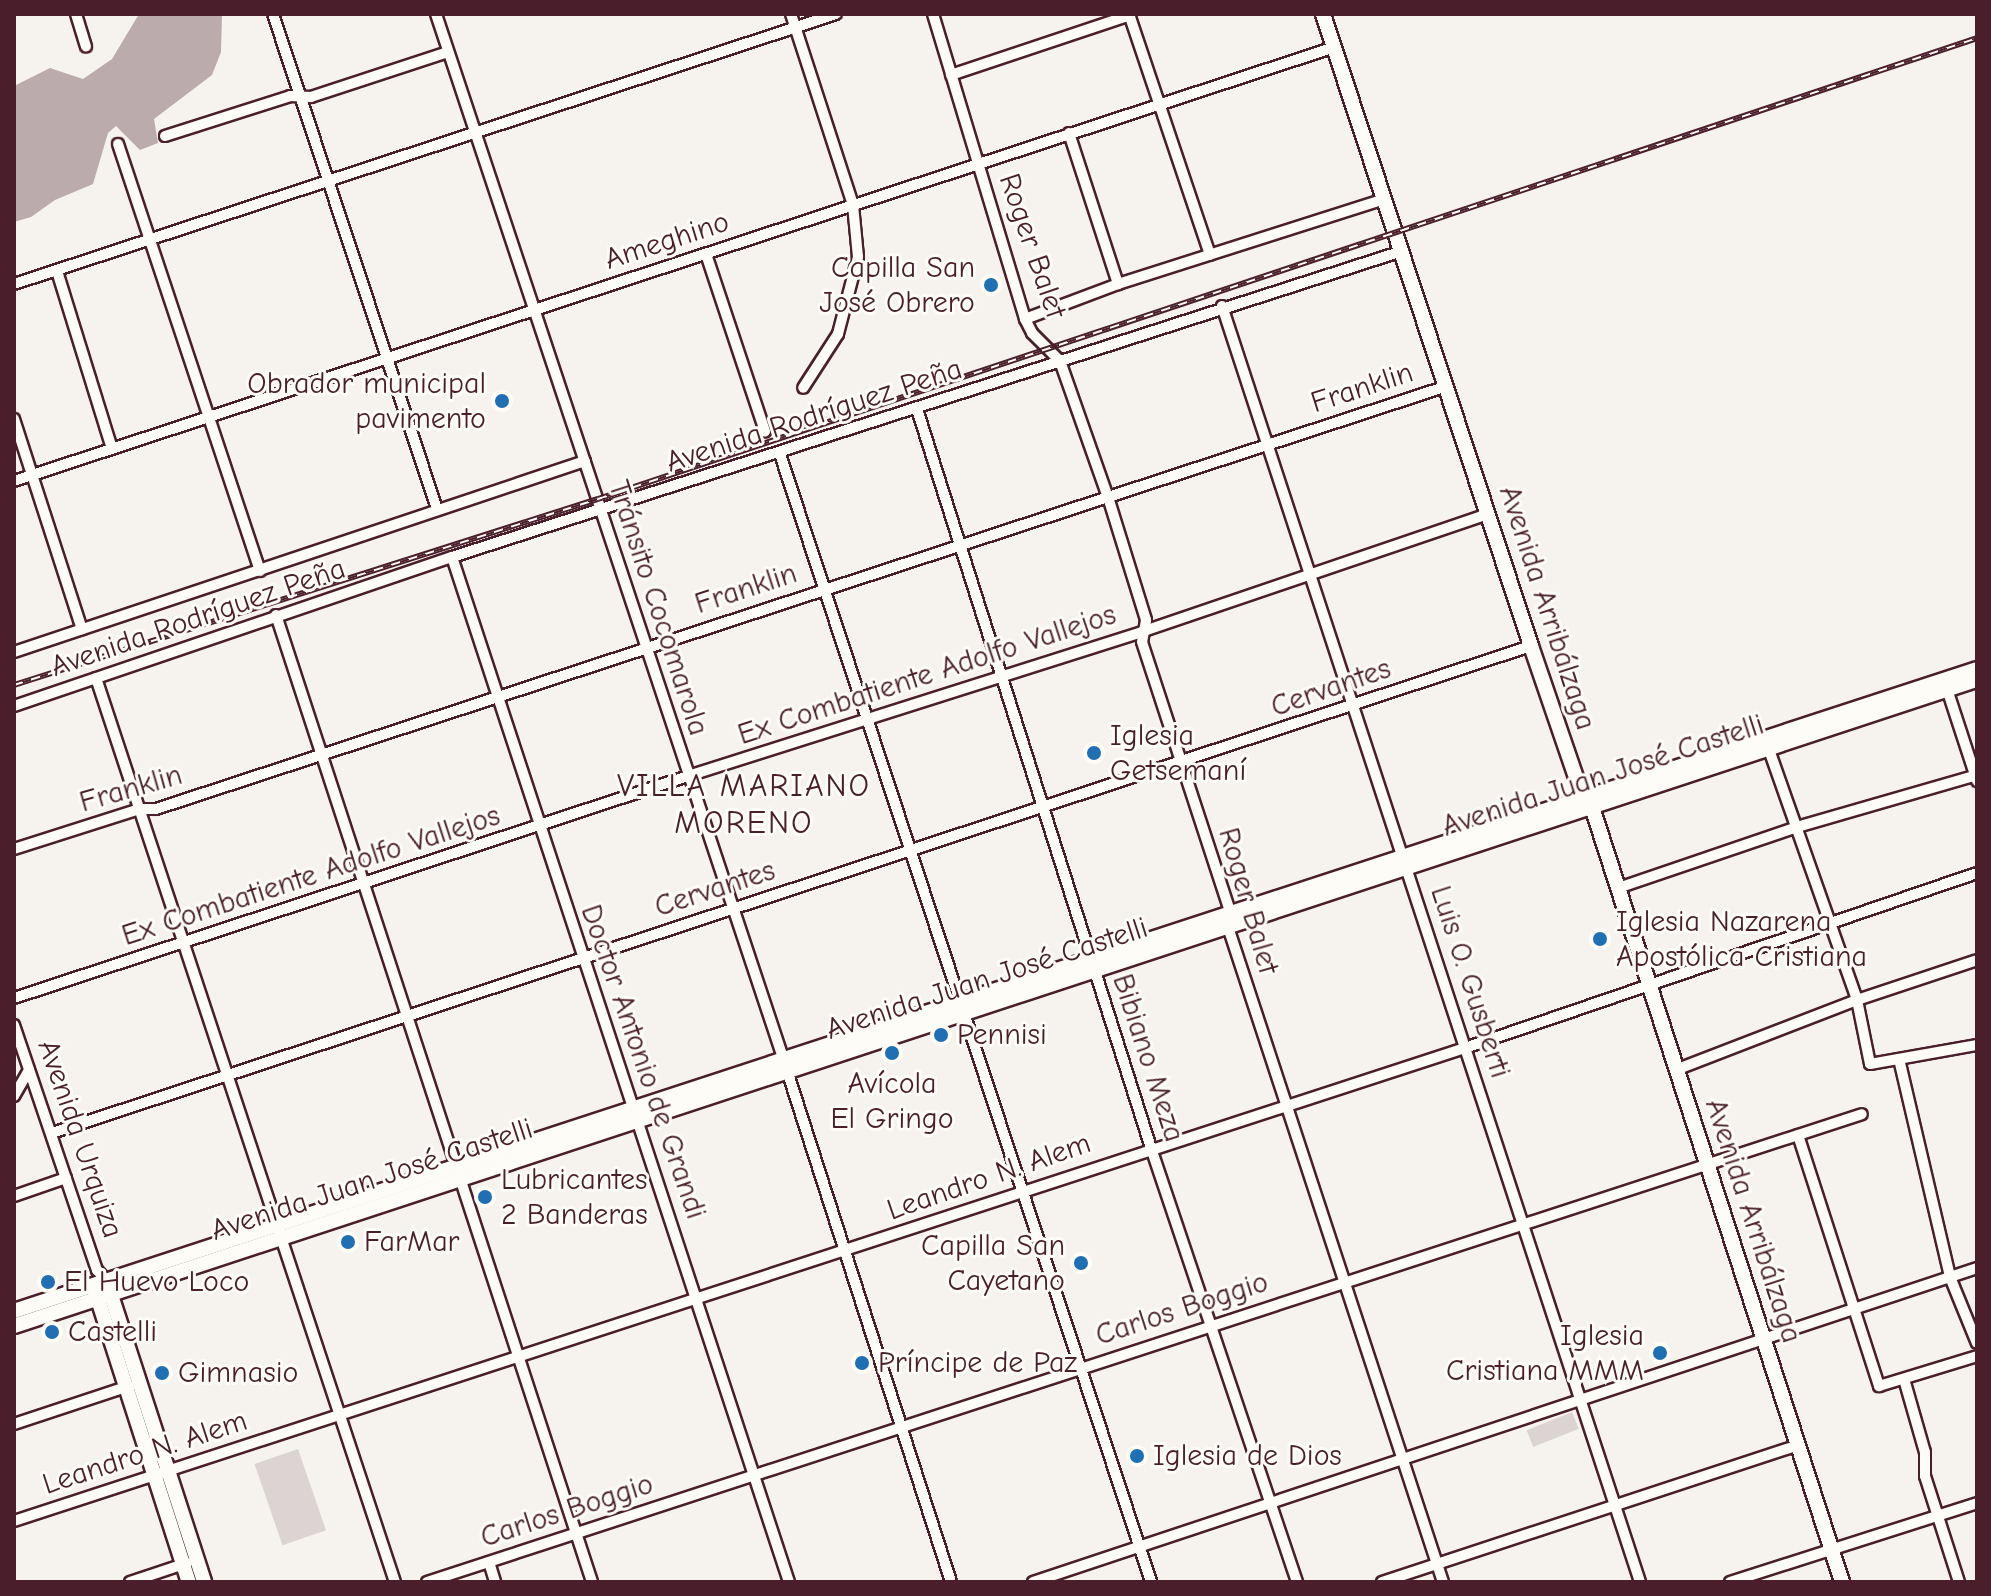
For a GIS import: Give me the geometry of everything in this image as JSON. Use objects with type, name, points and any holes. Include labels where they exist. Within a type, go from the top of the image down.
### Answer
[{"type":"main road","name":"Avenida Arribálzaga","points":[[1323,14],[1531,646],[1651,986],[1704,1164],[1842,1582]]},
{"type":"main road","name":"Avenida Juan José Castelli","points":[[14,1311],[279,1231],[635,1112],[1406,863],[1945,684],[1977,669]]},
{"type":"main road","name":"Avenida Juan José Castelli","points":[[1945,684],[1977,680]]},
{"type":"main road","name":"Avenida Juan José Castelli","points":[[14,1326],[101,1286]]},
{"type":"main road","name":"Avenida Urquiza","points":[[101,1286],[190,1562],[204,1582]]},
{"type":"main road","name":"Avenida Urquiza","points":[[189,1582],[190,1562]]},
{"type":"street","points":[[76,14],[86,46]]},
{"type":"street","points":[[273,14],[437,509]]},
{"type":"street","name":"Tránsito Cocomarola","points":[[436,14],[784,1065],[951,1582]]},
{"type":"street","points":[[791,14],[853,205],[858,257],[838,334],[803,388]]},
{"type":"street","points":[[14,284],[836,14]]},
{"type":"street","name":"Roger Balet","points":[[933,14],[1025,319],[1032,333],[1060,361],[1108,497],[1146,620],[1142,642],[1286,1104],[1443,1582]]},
{"type":"street","points":[[951,75],[1130,15],[1210,255]]},
{"type":"street","name":"Ameghino","points":[[14,481],[1335,47]]},
{"type":"street","points":[[165,136],[300,96],[311,97],[448,52]]},
{"type":"street","points":[[1069,133],[1118,284]]},
{"type":"street","points":[[118,144],[260,571]]},
{"type":"street","points":[[1025,319],[1118,284],[1384,199]]},
{"type":"street","name":"Avenida Rodríguez Peña","points":[[14,706],[452,557],[780,454],[1222,306],[1402,251]]},
{"type":"street","points":[[706,254],[765,431]]},
{"type":"street","points":[[57,271],[112,449]]},
{"type":"street","name":"Luis O. Gusberti","points":[[1222,306],[1640,1582]]},
{"type":"street","name":"Franklin","points":[[14,849],[139,809],[156,809],[960,543],[1447,386]]},
{"type":"street","name":"Bibiano Meza","points":[[917,409],[1046,807],[1151,1148],[1297,1582]]},
{"type":"street","points":[[14,419],[82,629]]},
{"type":"street","points":[[780,454],[1151,1582]]},
{"type":"street","name":"Avenida Rodríguez Peña","points":[[14,652],[585,461]]},
{"type":"street","name":"Ex Combatiente Adolfo Vallejos","points":[[14,998],[688,776],[1144,631],[1488,514]]},
{"type":"street","name":"Doctor Antonio de Grandi","points":[[452,557],[789,1582]]},
{"type":"street","points":[[276,615],[592,1582]]},
{"type":"street","name":"Cervantes","points":[[52,1133],[731,908],[1181,764],[1531,646]]},
{"type":"street","points":[[96,678],[395,1582]]},
{"type":"street","points":[[1618,888],[1797,827],[1976,777],[1945,684]]},
{"type":"street","points":[[1766,743],[1857,1000],[1870,1064],[1977,1045]]},
{"type":"street","name":"Leandro N. Alem","points":[[14,1521],[1465,1048],[1977,873]]},
{"type":"street","points":[[1678,1069],[1857,1000],[1977,960]]},
{"type":"street","name":"Avenida Urquiza","points":[[14,1025],[101,1286]]},
{"type":"street","points":[[1899,1059],[1950,1277],[1977,1343]]},
{"type":"street","points":[[14,1096],[29,1070]]},
{"type":"street","name":"Carlos Boggio","points":[[427,1582],[1862,1114]]},
{"type":"street","points":[[1798,1135],[1879,1386],[1977,1356]]},
{"type":"street","points":[[14,1196],[66,1178]]},
{"type":"street","points":[[1033,1582],[1977,1268]]},
{"type":"street","points":[[1904,1379],[1925,1452],[1925,1476],[1959,1582]]},
{"type":"street","points":[[14,1424],[132,1386]]},
{"type":"street","points":[[1382,1582],[1798,1445]]},
{"type":"street","points":[[1730,1582],[1977,1503]]},
{"type":"street","points":[[130,1582],[190,1562]]},
{"type":"street","points":[[489,1562],[495,1582]]},
{"type":"shaded area","points":[[139,14],[222,14],[221,52],[212,75],[154,119],[158,143],[140,150],[116,126],[108,133],[93,184],[55,200],[31,217],[14,222],[14,86],[50,68],[83,79],[112,59]]},
{"type":"shaded area","points":[[1572,1412],[1579,1429],[1533,1447],[1527,1430]]},
{"type":"shaded area","points":[[298,1449],[326,1530],[283,1545],[255,1464]]},
{"type":"railway","points":[[14,685],[598,499],[1977,38]]},
{"type":"place","name":"Capilla San José Obrero","points":[[991,285]]},
{"type":"place","name":"Obrador municipal pavimento","points":[[502,401]]},
{"type":"place","name":"Iglesia Getsemaní","points":[[1094,753]]},
{"type":"place","name":"Iglesia Nazarena Apostólica Cristiana","points":[[1600,939]]},
{"type":"place","name":"Pennisi","points":[[941,1035]]},
{"type":"place","name":"Avícola El Gringo","points":[[892,1053]]},
{"type":"place","name":"Lubricantes 2 Banderas","points":[[485,1197]]},
{"type":"place","name":"FarMar","points":[[348,1242]]},
{"type":"place","name":"Capilla San Cayetano","points":[[1081,1263]]},
{"type":"place","name":"El Huevo Loco","points":[[48,1282]]},
{"type":"place","name":"Castelli","points":[[52,1332]]},
{"type":"place","name":"Iglesia Cristiana MMM","points":[[1660,1353]]},
{"type":"place","name":"Príncipe de Paz","points":[[862,1363]]},
{"type":"place","name":"Gimnasio","points":[[162,1373]]},
{"type":"place","name":"Iglesia de Dios","points":[[1137,1456]]},
{"type":"district","name":"VILLA MARIANO MORENO","points":[[744,806]]}]
